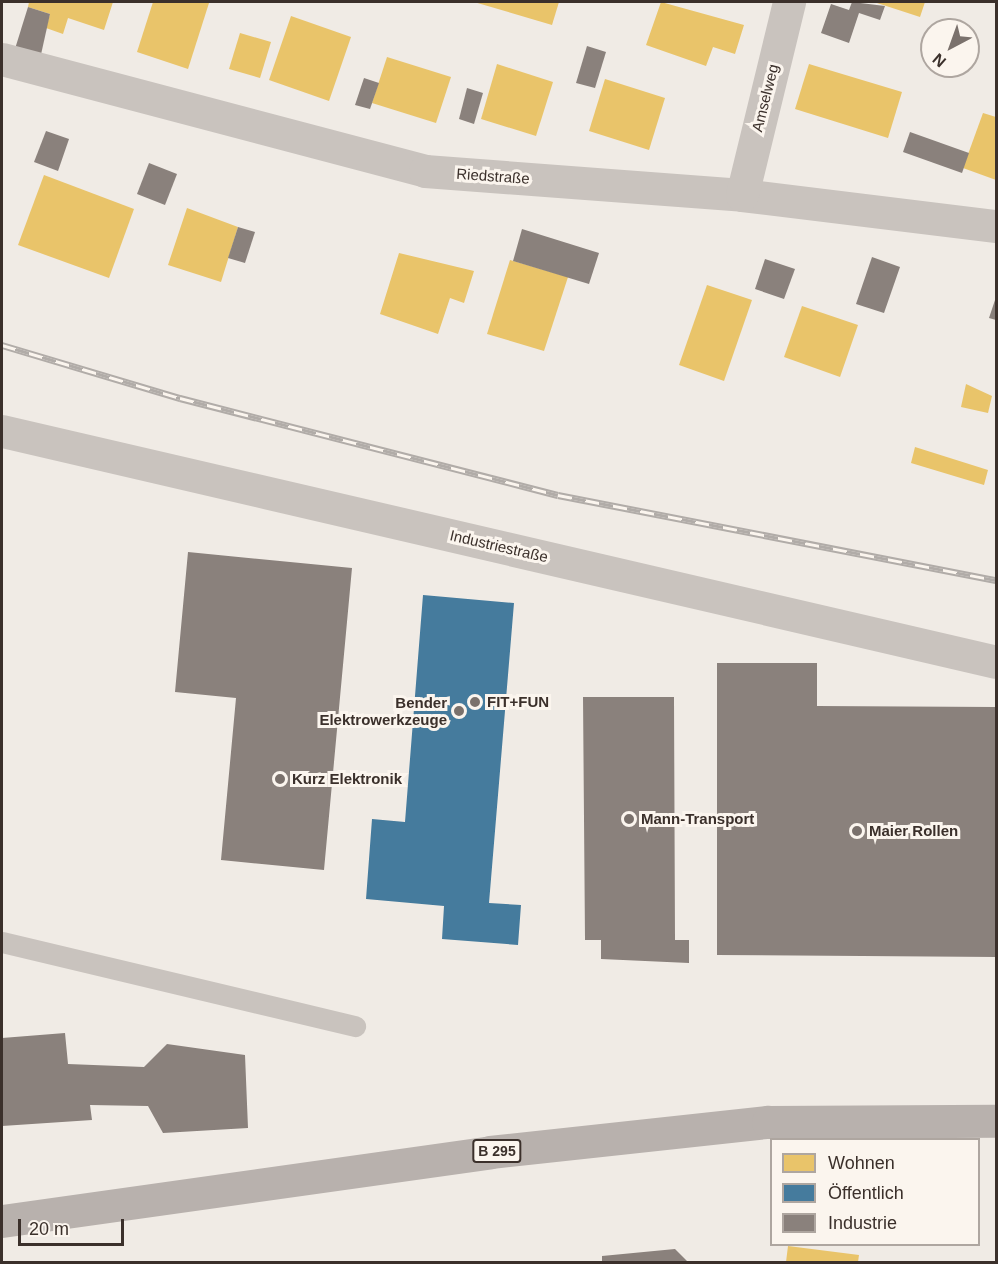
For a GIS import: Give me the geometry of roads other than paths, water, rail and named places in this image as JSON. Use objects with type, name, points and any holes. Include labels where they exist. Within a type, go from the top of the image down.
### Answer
[{"type":"main road","name":"B 295","points":[[2,1221],[490,1152],[768,1122],[996,1121]]},
{"type":"street","name":"Amselweg","points":[[742,195],[789,2]]},
{"type":"street","name":"Riedstraße","points":[[2,59],[425,171],[742,195],[996,226]]},
{"type":"street","name":"Industriestraße","points":[[2,431],[996,662]]},
{"type":"lane","points":[[2,942],[355,1026]]},
{"type":"railway","points":[[2,345],[180,398],[558,495],[996,580]]},
{"type":"place","name":"FIT+FUN","points":[[475,702]]},
{"type":"place","name":"Bender Elektrowerkzeuge","points":[[459,711]]},
{"type":"place","name":"Kurz Elektronik","points":[[280,779]]},
{"type":"place","name":"Mann-Transport","points":[[629,819]]},
{"type":"place","name":"Maier Rollen","points":[[857,831]]}]
